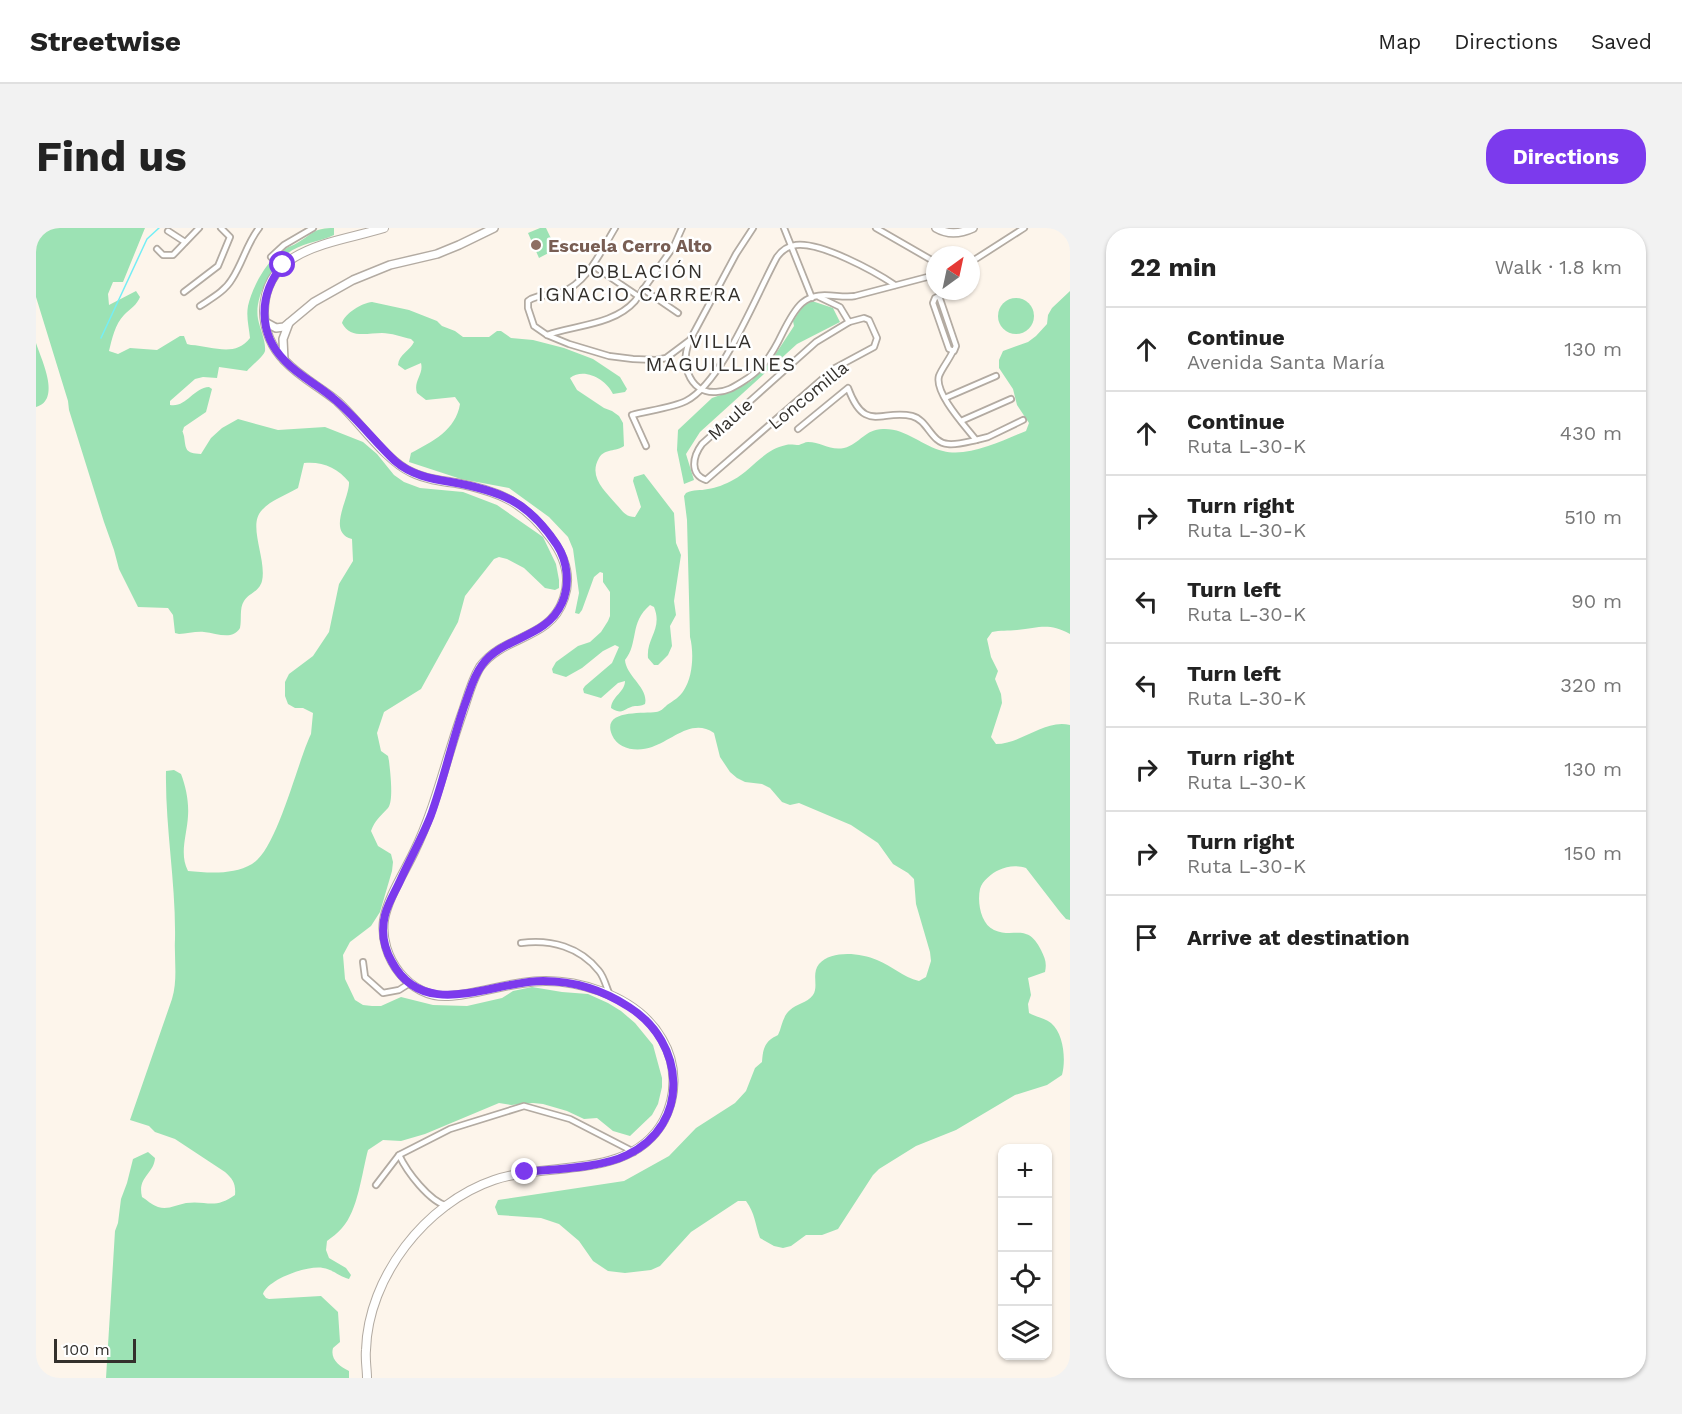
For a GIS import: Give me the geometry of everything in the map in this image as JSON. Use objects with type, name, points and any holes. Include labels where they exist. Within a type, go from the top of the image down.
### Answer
[{"type":"main road","points":[[367,1378],[367,1337],[372,1313],[383,1284],[412,1238],[447,1206],[496,1179],[525,1172],[611,1161],[634,1152],[652,1137],[665,1118],[672,1095],[673,1072],[667,1049],[655,1029],[635,1011],[610,996],[589,988],[555,981],[521,983],[447,996],[428,992],[410,983],[395,967],[388,955],[384,941],[384,919],[388,906],[431,813],[471,686],[481,667],[496,651],[539,630],[555,615],[565,596],[567,582],[566,569],[557,546],[536,519],[521,506],[488,490],[421,476],[405,469],[334,399],[284,360],[269,338],[264,309],[268,289],[278,271],[288,260],[307,249],[384,228]]},
{"type":"street","points":[[157,249],[163,255],[170,255],[199,228]]},
{"type":"street","points":[[184,292],[218,266],[230,237],[221,228]]},
{"type":"street","points":[[200,306],[223,290],[259,228]]},
{"type":"street","points":[[271,257],[284,245],[313,228]]},
{"type":"street","points":[[265,322],[280,328],[327,294],[360,277],[396,263],[437,254],[494,228]]},
{"type":"street","points":[[615,228],[589,270],[579,281],[558,294],[528,301],[534,326],[547,335],[569,344],[609,356],[650,360],[670,356],[690,340]]},
{"type":"street","points":[[547,335],[619,314],[632,305],[674,246],[682,228]]},
{"type":"street","points":[[753,228],[736,254],[690,340],[685,355],[692,380],[701,390],[722,392],[757,372],[772,354],[800,305],[812,298],[832,294],[844,298],[926,277]]},
{"type":"street","points":[[784,228],[812,298]]},
{"type":"street","points":[[876,228],[926,257]]},
{"type":"street","points":[[936,228],[946,233],[973,228]]},
{"type":"street","points":[[980,256],[1024,228]]},
{"type":"street","points":[[168,231],[185,242]]},
{"type":"street","points":[[646,446],[632,415],[686,402],[701,390],[724,359],[739,333],[777,256],[790,246],[803,244],[831,252],[857,263],[895,285]]},
{"type":"street","points":[[598,269],[638,296]]},
{"type":"street","points":[[643,290],[678,313]]},
{"type":"street","points":[[819,297],[840,307],[849,322]]},
{"type":"street","points":[[840,307],[844,298]]},
{"type":"street","points":[[942,300],[956,350],[953,351],[938,380],[939,388],[976,440]]},
{"type":"street","name":"Loncomilla","points":[[706,480],[836,368],[874,347],[877,338],[868,319],[849,322]]},
{"type":"street","points":[[284,360],[283,339],[291,321]]},
{"type":"street","name":"Maule","points":[[706,480],[696,473],[693,462],[702,444],[816,342],[849,322]]},
{"type":"street","points":[[945,398],[996,376]]},
{"type":"street","points":[[798,429],[848,388],[857,407],[867,415],[916,417],[937,440],[945,444],[988,437],[1023,420]]},
{"type":"street","points":[[961,421],[1011,399]]},
{"type":"street","points":[[521,943],[539,940],[557,943],[579,954],[600,972],[610,996]]},
{"type":"street","points":[[363,962],[365,977],[383,993],[399,990],[410,983]]},
{"type":"street","points":[[376,1185],[399,1155],[450,1129],[524,1106],[570,1119],[634,1152]]},
{"type":"street","points":[[399,1155],[408,1172],[438,1204],[447,1206]]},
{"type":"green space","points":[[36,228],[145,228],[123,282],[113,282],[108,294],[109,305],[136,291],[140,297],[118,323],[114,332],[109,351],[118,354],[130,348],[157,350],[180,336],[184,336],[187,344],[223,349],[237,348],[244,344],[250,338],[247,314],[250,298],[267,266],[279,253],[314,232],[334,228],[334,235],[298,247],[287,254],[270,275],[261,293],[257,311],[265,347],[260,358],[247,371],[219,367],[217,378],[195,379],[170,401],[170,405],[181,404],[203,388],[212,389],[206,412],[184,427],[182,432],[187,450],[201,454],[211,438],[222,428],[238,419],[278,430],[325,427],[363,442],[377,454],[394,475],[404,482],[420,488],[463,492],[497,505],[543,537],[556,564],[559,588],[555,590],[545,588],[524,568],[507,559],[499,557],[494,559],[465,596],[458,622],[421,689],[384,712],[377,733],[381,751],[388,756],[391,799],[388,808],[376,821],[371,831],[378,846],[391,854],[392,871],[380,912],[371,926],[350,942],[343,955],[345,979],[355,1000],[363,1005],[372,1006],[381,1006],[401,997],[433,1005],[467,1006],[502,998],[513,991],[532,987],[588,994],[621,1011],[635,1023],[653,1045],[662,1078],[658,1104],[652,1115],[630,1136],[613,1131],[597,1118],[584,1119],[543,1104],[499,1103],[425,1134],[401,1141],[383,1140],[368,1150],[352,1212],[342,1228],[327,1241],[326,1250],[329,1258],[346,1268],[351,1275],[349,1279],[326,1269],[308,1269],[280,1278],[266,1288],[263,1294],[269,1299],[321,1296],[338,1312],[340,1342],[332,1352],[334,1359],[349,1371],[349,1378],[106,1378],[115,1231],[121,1199],[133,1159],[148,1152],[155,1158],[141,1190],[142,1197],[158,1207],[169,1208],[193,1202],[216,1203],[228,1200],[235,1195],[233,1182],[225,1172],[175,1139],[155,1132],[149,1126],[130,1120],[172,999],[175,984],[175,918],[166,771],[174,770],[181,774],[186,789],[188,811],[184,858],[188,871],[229,872],[245,868],[261,856],[270,842],[286,805],[311,734],[313,713],[288,704],[285,696],[285,682],[289,674],[313,656],[329,632],[339,584],[353,561],[352,539],[344,535],[340,522],[349,482],[329,467],[317,463],[304,463],[298,488],[274,500],[262,510],[256,524],[263,572],[262,581],[259,588],[244,601],[240,628],[237,632],[229,635],[201,632],[175,633],[173,615],[168,608],[138,607],[119,569],[36,297]]},
{"type":"green space","points":[[546,228],[556,249],[539,258],[528,233]]},
{"type":"green space","points":[[1070,291],[1070,634],[1056,628],[1044,627],[992,632],[987,639],[991,657],[998,671],[995,679],[1002,703],[991,737],[996,744],[1015,740],[1051,725],[1070,725],[1070,920],[1066,919],[1023,867],[1016,866],[996,871],[985,880],[979,895],[983,918],[990,927],[1001,932],[1031,936],[1045,958],[1045,972],[1028,978],[1031,995],[1028,1004],[1029,1013],[1049,1021],[1059,1034],[1064,1055],[1062,1075],[1047,1085],[1015,1095],[956,1130],[916,1146],[873,1175],[838,1229],[822,1235],[806,1235],[791,1246],[783,1248],[760,1238],[749,1205],[746,1201],[738,1201],[691,1232],[660,1266],[651,1270],[625,1273],[608,1271],[593,1261],[579,1241],[559,1224],[541,1218],[498,1215],[495,1207],[498,1200],[624,1181],[669,1156],[696,1128],[735,1103],[746,1091],[755,1068],[762,1062],[766,1046],[778,1035],[787,1013],[813,995],[817,968],[831,956],[846,954],[863,956],[882,962],[919,981],[926,977],[931,961],[930,952],[916,904],[914,879],[893,864],[878,843],[851,825],[799,803],[790,805],[782,802],[770,788],[737,778],[720,757],[714,733],[706,729],[690,729],[652,747],[635,749],[619,744],[612,735],[610,727],[612,721],[625,714],[660,711],[680,695],[687,685],[691,671],[692,650],[684,496],[686,493],[727,483],[740,476],[764,455],[778,447],[788,445],[808,442],[844,448],[872,431],[891,429],[907,434],[935,449],[953,453],[985,447],[1026,431],[1029,423],[1017,405],[1013,389],[999,368],[999,360],[1003,351],[1028,342],[1036,336],[1047,324],[1052,308]]},
{"type":"green space","points":[[1016,298],[1028,304],[1034,316],[1028,328],[1016,334],[1004,328],[998,316],[1004,304]]},
{"type":"green space","points":[[812,301],[833,308],[840,322],[797,344],[700,432],[686,454],[694,480],[684,484],[677,450],[678,430],[712,398],[751,381],[771,361],[794,326],[793,321],[803,306]]},
{"type":"green space","points":[[372,302],[409,310],[437,321],[463,337],[489,337],[501,331],[511,338],[533,340],[564,348],[593,359],[620,377],[627,389],[625,392],[613,394],[600,379],[594,376],[582,374],[570,378],[577,390],[619,416],[623,423],[624,446],[601,455],[596,465],[595,471],[603,489],[624,513],[635,517],[641,507],[633,481],[634,477],[644,474],[674,513],[676,543],[681,555],[674,601],[676,615],[670,626],[672,646],[668,655],[658,665],[654,665],[648,658],[649,645],[657,621],[654,607],[650,605],[639,619],[632,647],[625,660],[626,666],[644,693],[645,704],[621,711],[611,708],[625,681],[618,683],[601,698],[584,693],[585,686],[612,663],[619,647],[615,645],[566,677],[553,673],[552,669],[556,662],[578,646],[590,642],[601,632],[610,616],[610,592],[603,582],[603,573],[600,572],[594,577],[582,610],[579,614],[575,613],[579,593],[573,549],[568,537],[549,517],[509,488],[461,479],[409,462],[411,453],[435,440],[448,428],[458,413],[460,404],[455,397],[426,400],[417,393],[416,385],[422,367],[421,363],[405,370],[398,365],[400,358],[414,342],[411,339],[385,333],[354,333],[345,328],[342,323],[350,312]]},
{"type":"green space","points":[[36,343],[48,378],[49,388],[44,403],[36,407]]},
{"type":"waterway","points":[[101,338],[147,239],[159,228]]},
{"type":"place","name":"Escuela Cerro Alto","points":[[536,245]]},
{"type":"district","name":"POBLACIÓN IGNACIO CARRERA","points":[[640,282]]},
{"type":"district","name":"VILLA MAGUILLINES","points":[[721,352]]},
{"type":"route","points":[[283,265],[274,276],[268,289],[264,315],[269,338],[284,360],[334,399],[405,469],[421,476],[488,490],[521,506],[536,519],[554,541],[565,563],[566,589],[555,615],[539,630],[496,651],[485,661],[474,679],[452,742],[434,807],[388,906],[383,927],[384,941],[391,961],[404,978],[421,990],[447,996],[533,981],[555,981],[578,985],[600,991],[627,1005],[650,1023],[664,1042],[673,1072],[672,1095],[665,1118],[646,1142],[634,1152],[611,1161],[525,1172]]}]
